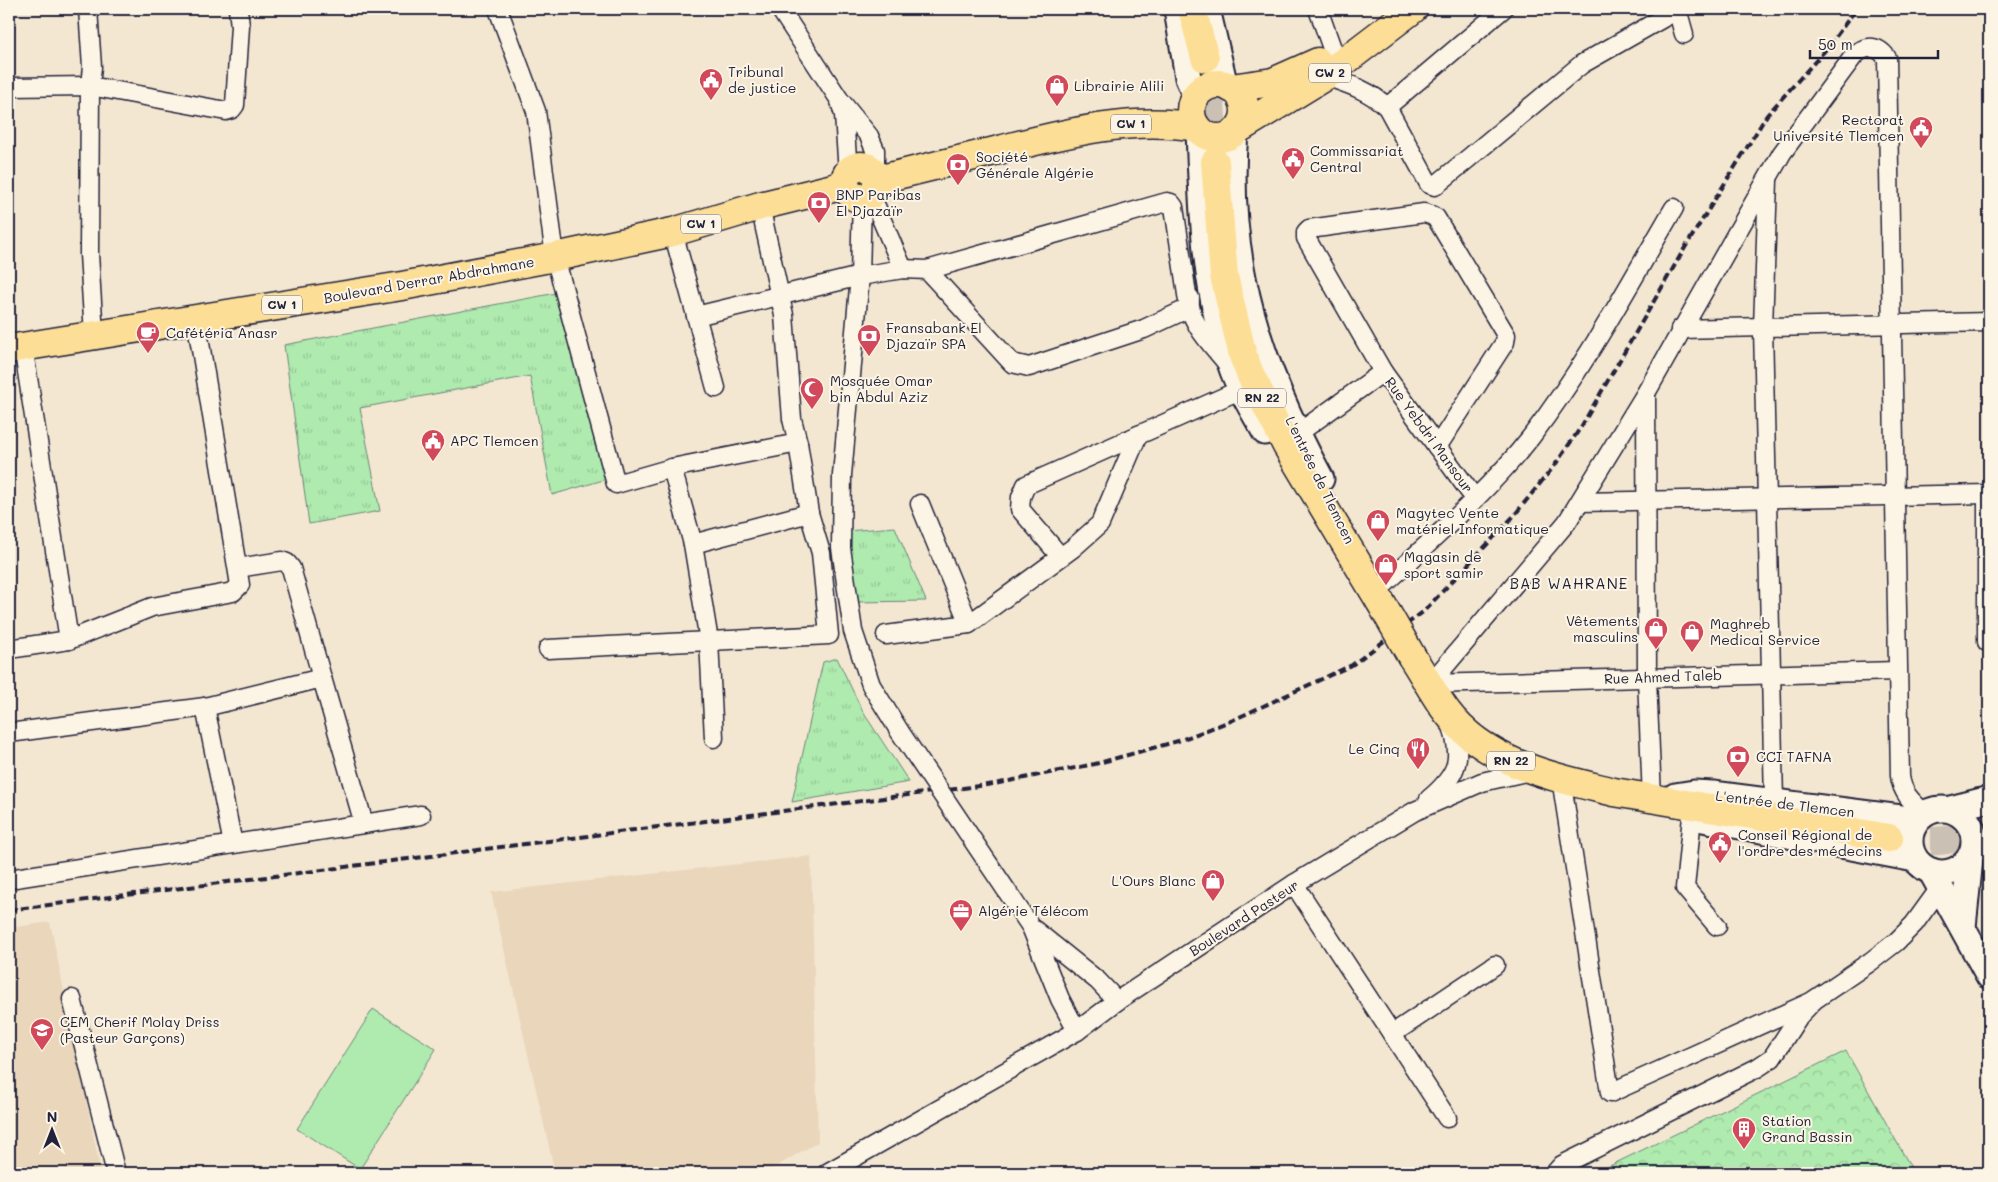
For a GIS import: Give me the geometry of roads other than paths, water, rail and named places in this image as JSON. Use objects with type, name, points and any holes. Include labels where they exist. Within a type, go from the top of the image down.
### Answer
[{"type":"main road","name":"L'entrée de Tlemcen","points":[[1177,9],[1196,114],[1205,250],[1216,315],[1238,380],[1267,436],[1325,528],[1336,543],[1360,565]]},
{"type":"main road","points":[[1192,9],[1205,58]]},
{"type":"main road","points":[[1207,9],[1228,87]]},
{"type":"main road","name":"CW 2","points":[[1228,87],[1273,82],[1338,60],[1389,9]]},
{"type":"main road","name":"CW 2","points":[[1237,130],[1413,9]]},
{"type":"main road","points":[[1212,85],[1228,87],[1238,94],[1243,102],[1244,120],[1237,130],[1220,138],[1213,138],[1196,114],[1200,91],[1212,85]]},
{"type":"main road","name":"Boulevard Derrar Abdrahmane","points":[[16,348],[402,286],[555,257],[673,232],[760,206],[863,184],[1067,133],[1150,122],[1170,123],[1196,114]]},
{"type":"main road","name":"L'entrée de Tlemcen","points":[[1237,130],[1233,160],[1234,205],[1244,289],[1254,328],[1296,434],[1336,506],[1360,565],[1412,657],[1447,712],[1478,744],[1493,753],[1549,774],[1614,792],[1889,838]]},
{"type":"main road","name":"RN 22","points":[[1215,162],[1224,276],[1241,349],[1251,376],[1287,446],[1360,565]]},
{"type":"main road","name":"L'entrée de Tlemcen","points":[[1652,799],[1694,793],[1920,817]]},
{"type":"main road","name":"L'entrée de Tlemcen","points":[[1652,799],[1692,816],[1929,873]]},
{"type":"main road","points":[[1989,799],[1950,809],[1932,810],[1920,817],[1910,835],[1910,844],[1963,927],[1989,976]]},
{"type":"main road","points":[[1950,809],[1960,813],[1968,820],[1973,829],[1977,850],[1963,927]]},
{"type":"main road","points":[[1929,873],[1953,871],[1962,866],[1977,850]]},
{"type":"street","points":[[88,9],[92,67],[90,86],[89,254],[94,335]]},
{"type":"street","points":[[9,87],[90,86],[226,111],[232,109],[235,105],[240,26],[238,9]]},
{"type":"street","points":[[498,9],[536,111],[555,257],[616,484],[672,468],[798,443]]},
{"type":"street","points":[[780,9],[839,99],[869,136],[875,150],[863,184],[860,276],[842,475],[841,548],[853,631],[871,685],[900,732],[1031,927],[1060,999],[1077,1031]]},
{"type":"street","points":[[1387,107],[1503,9]]},
{"type":"street","points":[[1321,16],[1338,60],[1360,88],[1379,99],[1387,107],[1429,184],[1438,185],[1582,64],[1677,9],[1684,34]]},
{"type":"street","points":[[1430,684],[1554,538],[1580,502],[1646,393],[1768,177],[1798,131],[1859,50],[1866,47],[1875,48],[1883,52],[1887,58],[1897,671],[1901,784],[1920,817]]},
{"type":"street","points":[[839,99],[863,184],[903,269]]},
{"type":"street","points":[[1768,177],[1763,328],[1774,801]]},
{"type":"street","points":[[696,316],[860,276],[903,269],[927,270],[1166,202],[1171,203],[1174,207],[1189,308],[1204,334],[1238,380],[1138,435],[1026,485],[1021,497],[1020,509],[1060,556]]},
{"type":"street","points":[[548,649],[829,635],[821,553],[809,513],[798,443],[792,419],[784,315],[760,206]]},
{"type":"street","points":[[1475,499],[1530,437],[1583,363],[1674,208]]},
{"type":"street","points":[[1383,372],[1306,238],[1306,232],[1309,229],[1424,213],[1436,218],[1506,334],[1505,342],[1437,447]]},
{"type":"street","points":[[673,232],[716,388]]},
{"type":"street","points":[[1189,308],[1193,276],[1205,250]]},
{"type":"street","points":[[927,270],[1012,363],[1029,367],[1144,329],[1189,308]]},
{"type":"street","points":[[9,649],[69,640],[152,607],[233,592],[240,585],[196,319]]},
{"type":"street","points":[[1680,330],[1989,322]]},
{"type":"street","points":[[16,348],[69,640]]},
{"type":"street","name":"Rue Yebdri Mansour","points":[[1296,434],[1383,372],[1475,499],[1378,597]]},
{"type":"street","points":[[1646,393],[1647,678],[1652,799]]},
{"type":"street","points":[[886,634],[969,624],[1073,548],[1100,524],[1138,435]]},
{"type":"street","points":[[672,468],[694,544],[709,641],[714,738]]},
{"type":"street","points":[[1580,502],[1988,494],[1986,642]]},
{"type":"street","points":[[920,504],[969,624]]},
{"type":"street","points":[[694,544],[809,513]]},
{"type":"street","points":[[238,568],[282,561],[287,562],[291,568],[364,824]]},
{"type":"street","name":"Rue Ahmed Taleb","points":[[1430,684],[1897,671]]},
{"type":"street","points":[[9,733],[205,707],[322,678]]},
{"type":"street","points":[[205,707],[233,844]]},
{"type":"street","points":[[1415,811],[1443,788],[1455,771],[1458,750],[1447,712]]},
{"type":"street","points":[[1415,811],[1482,782],[1549,774],[1610,1093],[1813,1001],[1870,962],[1896,942],[1914,924],[1929,873]]},
{"type":"street","name":"Boulevard Pasteur","points":[[827,1173],[1077,1031],[1117,1001],[1294,884],[1415,811]]},
{"type":"street","points":[[9,879],[421,815]]},
{"type":"street","points":[[1692,816],[1685,888],[1717,926]]},
{"type":"street","points":[[1294,884],[1446,1118]]},
{"type":"street","points":[[1031,927],[1098,981],[1117,1001]]},
{"type":"street","points":[[1392,1034],[1495,965]]},
{"type":"street","points":[[72,999],[116,1173]]},
{"type":"street","points":[[1555,1173],[1562,1165],[1757,1068],[1772,1058],[1799,1016],[1813,1001]]},
{"type":"tunnel","points":[[1205,58],[1211,104],[1215,162]]},
{"type":"tunnel","points":[[1889,838],[1940,841],[1962,836],[1989,825]]},
{"type":"railway","points":[[9,910],[994,784],[1095,764],[1178,741],[1233,720],[1352,665],[1423,612],[1512,518],[1555,465],[1581,427],[1683,251],[1767,115],[1829,46],[1856,9]]},
{"type":"place","name":"Tribunal de justice","points":[[711,101]]},
{"type":"place","name":"Librairie Alili","points":[[1057,107]]},
{"type":"place","name":"Rectorat Université Tlemcen","points":[[1921,149]]},
{"type":"place","name":"Commissariat Central","points":[[1293,180]]},
{"type":"place","name":"Société Générale Algérie","points":[[958,186]]},
{"type":"place","name":"BNP Paribas El Djazaïr","points":[[819,224]]},
{"type":"place","name":"Cafétéria Anasr","points":[[148,354]]},
{"type":"place","name":"Fransabank El Djazaïr SPA","points":[[869,357]]},
{"type":"place","name":"Mosquée Omar bin Abdul Aziz","points":[[812,410]]},
{"type":"place","name":"APC Tlemcen","points":[[433,462]]},
{"type":"place","name":"Magytec Vente matériel Informatique","points":[[1378,542]]},
{"type":"place","name":"Magasin de sport samir","points":[[1386,586]]},
{"type":"place","name":"Vêtements masculins","points":[[1656,650]]},
{"type":"place","name":"Maghreb Medical Service","points":[[1692,653]]},
{"type":"place","name":"Le Cinq","points":[[1418,770]]},
{"type":"place","name":"CCI TAFNA","points":[[1738,778]]},
{"type":"place","name":"Conseil Régional de l'ordre des médecins","points":[[1720,864]]},
{"type":"place","name":"L'Ours Blanc","points":[[1213,902]]},
{"type":"place","name":"Algérie Télécom","points":[[961,932]]},
{"type":"place","name":"CEM Cherif Molay Driss (Pasteur Garçons)","points":[[42,1051]]},
{"type":"place","name":"Station Grand Bassin","points":[[1744,1150]]},
{"type":"district","name":"BAB WAHRANE","points":[[1569,584]]}]
